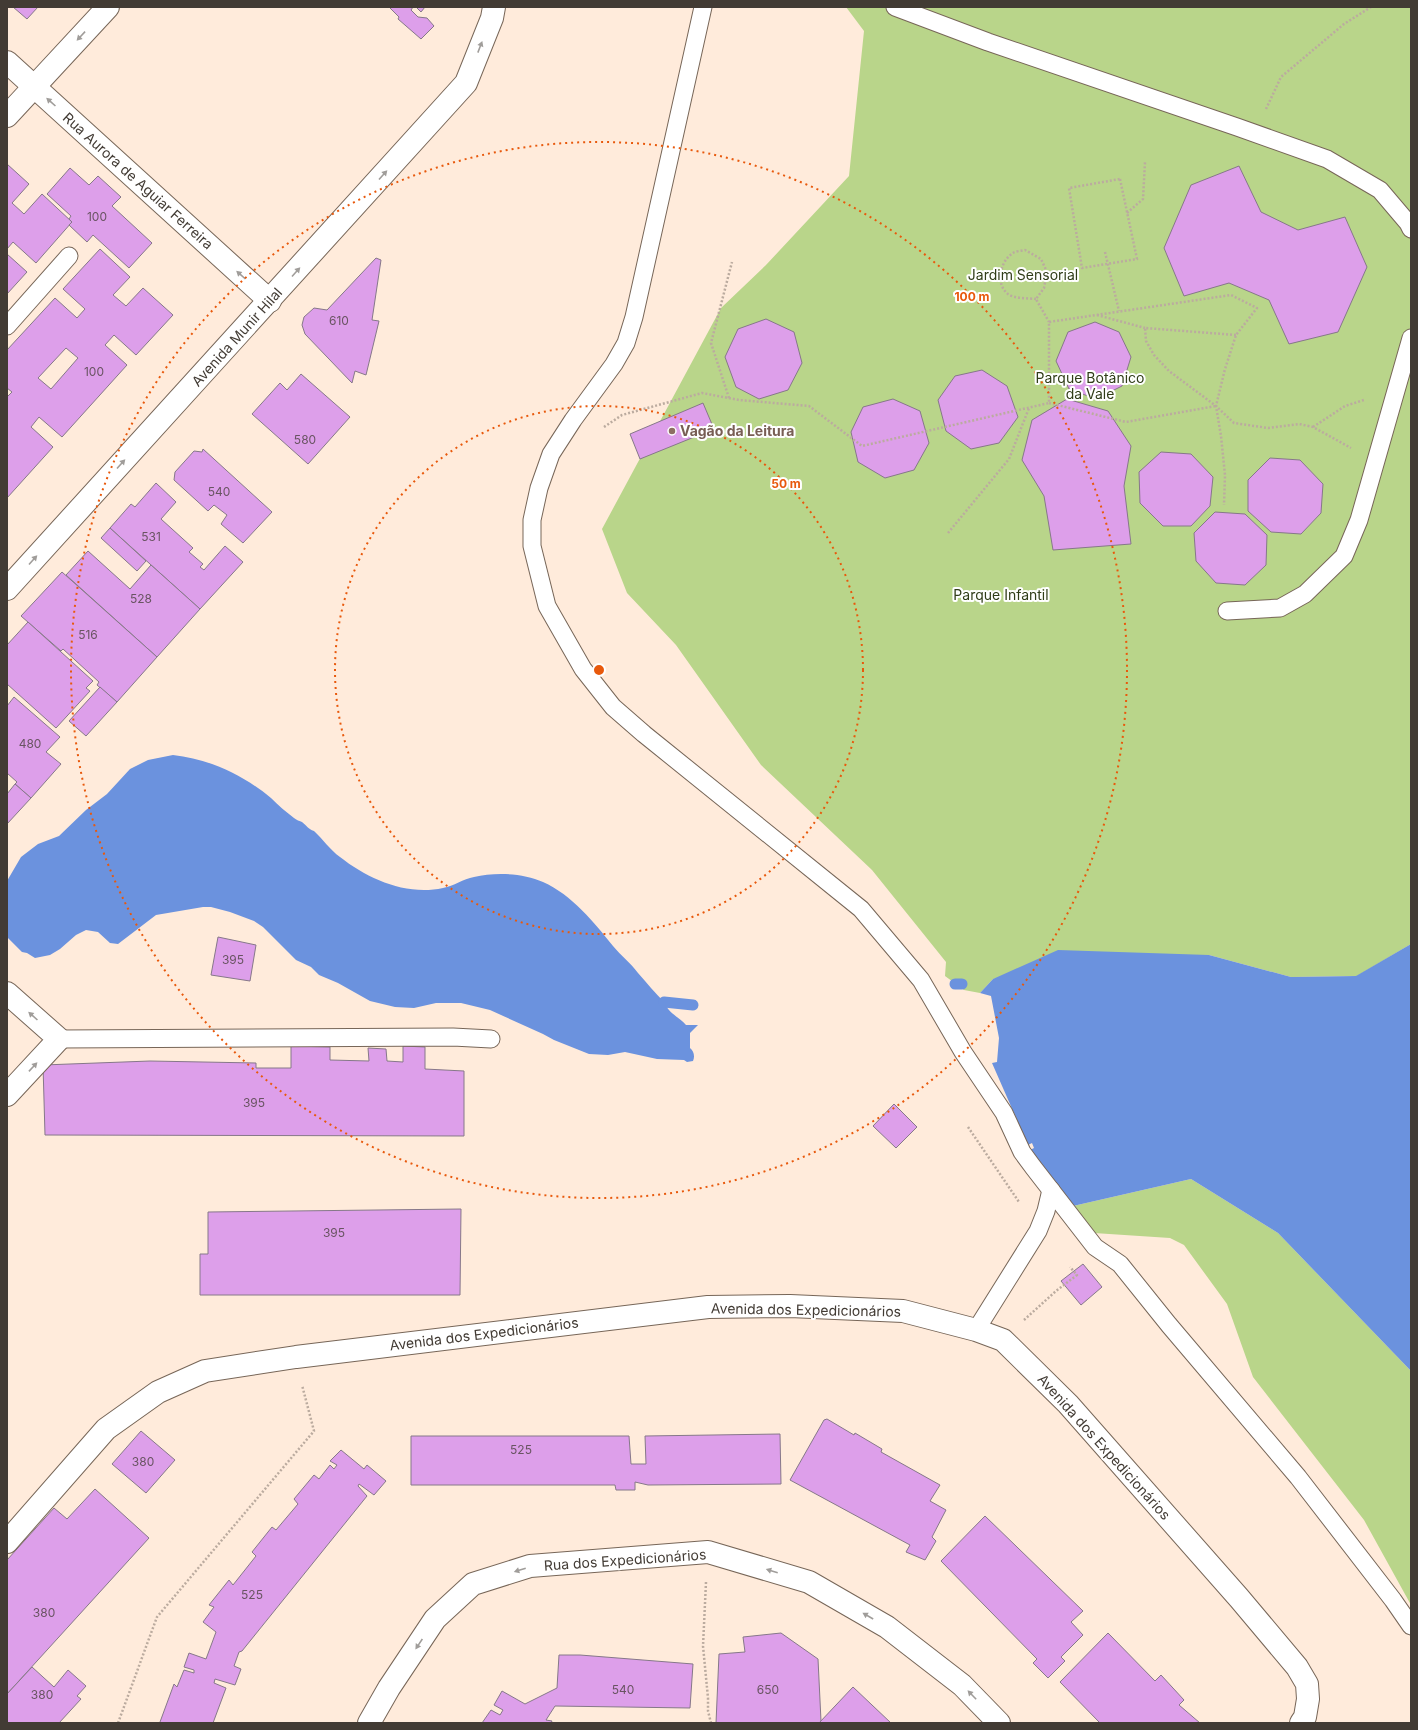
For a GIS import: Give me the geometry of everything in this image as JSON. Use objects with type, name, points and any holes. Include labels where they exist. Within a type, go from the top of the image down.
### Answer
[{"type":"street","points":[[7,116],[108,7]]},
{"type":"street","name":"Avenida Munir Hilal","points":[[7,589],[270,301],[466,83],[492,18],[494,7]]},
{"type":"street","name":"Rua Aurora de Aguiar Ferreira","points":[[7,62],[270,301]]},
{"type":"street","points":[[7,993],[59,1039],[7,1095]]},
{"type":"street","name":"Avenida dos Expedicionários","points":[[7,1542],[106,1429],[158,1392],[206,1371],[296,1357],[708,1307],[790,1306],[903,1311],[976,1330],[1003,1340],[1068,1404],[1239,1598],[1297,1667],[1307,1684],[1308,1699],[1305,1717],[1302,1723]]},
{"type":"street","name":"Rua dos Expedicionários","points":[[369,1723],[389,1688],[435,1618],[473,1584],[530,1566],[708,1552],[809,1582],[887,1627],[962,1685],[998,1723]]},
{"type":"lane","points":[[703,7],[634,317],[626,343],[614,364],[573,420],[551,454],[539,488],[532,520],[532,546],[547,606],[582,669],[613,706],[644,734],[861,909],[885,936],[921,980],[963,1052],[1004,1113],[1022,1152],[1095,1248],[1120,1264],[1169,1325],[1298,1477],[1393,1600],[1411,1626]]},
{"type":"lane","points":[[895,7],[988,42],[1327,159],[1380,190],[1408,223],[1411,229]]},
{"type":"lane","points":[[7,326],[69,256]]},
{"type":"lane","points":[[1227,611],[1280,608],[1305,594],[1344,556],[1359,520],[1411,338]]},
{"type":"lane","points":[[59,1039],[445,1037],[491,1039]]},
{"type":"lane","points":[[976,1330],[1038,1231],[1046,1211],[1051,1190]]},
{"type":"path","points":[[1255,133],[1281,77],[1344,24],[1370,7]]},
{"type":"path","points":[[1127,213],[1143,199],[1144,162]]},
{"type":"path","points":[[1120,179],[1137,259],[1108,264],[1082,268],[1069,188],[1120,179]]},
{"type":"path","points":[[1025,250],[1041,259],[1047,272],[1044,288],[1036,299],[1023,298],[1008,293],[1000,282],[1002,266],[1013,253],[1025,250]]},
{"type":"path","points":[[1105,252],[1119,311]]},
{"type":"path","points":[[729,398],[711,343],[732,262]]},
{"type":"path","points":[[1049,322],[1231,295],[1257,308],[1236,335],[1225,369],[1216,406],[1225,475],[1224,505]]},
{"type":"path","points":[[1036,299],[1049,322],[1049,402]]},
{"type":"path","points":[[1096,315],[1144,328],[1236,335]]},
{"type":"path","points":[[1144,328],[1146,341],[1154,355],[1169,371],[1216,406],[1234,423],[1268,428],[1299,424],[1313,427],[1376,461]]},
{"type":"path","points":[[1313,427],[1345,406],[1397,390]]},
{"type":"path","points":[[603,427],[622,415],[702,393],[729,398],[809,406],[862,446],[1049,402],[1126,422],[1216,406]]},
{"type":"path","points":[[948,533],[1009,460],[1029,407]]},
{"type":"path","points":[[968,1127],[1038,1231]]},
{"type":"path","points":[[1003,1340],[1056,1291],[1077,1275],[1070,1267]]},
{"type":"path","points":[[118,1723],[157,1617],[314,1431],[296,1357]]},
{"type":"path","points":[[708,1552],[704,1646],[708,1711],[711,1723]]},
{"type":"green space","name":"Parque Botânico da Vale","points":[[846,7],[1411,7],[1411,944],[1357,976],[1291,977],[1209,955],[993,979],[980,993],[964,990],[945,976],[946,962],[872,870],[761,765],[676,645],[627,593],[602,529],[721,308],[766,265],[849,176],[864,31]]},
{"type":"green space","points":[[1191,1179],[1278,1233],[1411,1371],[1411,1605],[1364,1520],[1253,1377],[1227,1304],[1184,1245],[1170,1238],[1094,1233],[1073,1206]]},
{"type":"water","points":[[173,755],[213,764],[249,782],[271,798],[295,819],[302,822],[314,831],[340,857],[375,879],[388,884],[415,890],[429,890],[447,887],[466,879],[482,875],[509,874],[535,879],[554,887],[582,910],[616,950],[664,1002],[671,1012],[686,1025],[698,1025],[690,1033],[690,1048],[694,1054],[693,1061],[687,1062],[684,1060],[657,1059],[625,1052],[608,1055],[589,1054],[554,1040],[490,1010],[461,1003],[436,1003],[414,1008],[395,1007],[370,1001],[338,983],[319,975],[311,967],[296,960],[263,927],[254,921],[211,907],[156,915],[118,944],[110,943],[98,932],[86,930],[76,935],[60,949],[50,955],[35,958],[22,952],[7,937],[7,881],[21,857],[38,844],[59,836],[86,810],[107,794],[130,769],[148,760]]},
{"type":"water","points":[[1411,944],[1411,1371],[1278,1233],[1191,1179],[1073,1206],[1030,1150],[1034,1148],[1032,1143],[1028,1145],[992,1063],[997,1062],[999,1038],[991,996],[980,993],[993,979],[1058,950],[1209,955],[1291,977],[1356,976]]},
{"type":"building","points":[[13,7],[38,7],[27,19]]},
{"type":"building","points":[[389,7],[413,7],[411,10],[418,17],[427,18],[434,26],[421,39],[398,19],[399,17]]},
{"type":"building","points":[[416,7],[425,7],[421,12]]},
{"type":"building","points":[[7,164],[29,184],[12,203],[24,214],[42,194],[72,222],[36,263],[13,242],[7,249]]},
{"type":"building","points":[[1239,166],[1261,212],[1298,230],[1345,217],[1367,267],[1338,332],[1289,344],[1269,300],[1229,283],[1184,296],[1164,248],[1191,185]]},
{"type":"building","points":[[70,168],[89,185],[98,176],[121,197],[112,206],[152,243],[129,268],[93,235],[87,242],[69,225],[72,222],[69,219],[71,216],[47,194]]},
{"type":"building","points":[[100,249],[130,277],[113,295],[126,306],[143,288],[173,315],[136,355],[114,335],[105,345],[127,365],[62,437],[39,417],[31,427],[53,447],[7,498],[7,397],[12,392],[7,388],[7,350],[55,298],[77,318],[85,309],[63,289]],"holes":[[[66,348],[78,358],[51,389],[38,378]]]},
{"type":"building","points":[[7,254],[27,272],[7,294]]},
{"type":"building","points":[[376,258],[381,260],[372,320],[379,321],[366,375],[355,371],[352,383],[305,334],[302,325],[304,317],[314,308],[327,310]]},
{"type":"building","points":[[766,319],[794,332],[802,363],[788,390],[759,399],[736,387],[725,357],[738,329]]},
{"type":"building","points":[[1095,322],[1119,332],[1131,357],[1122,386],[1096,399],[1069,389],[1056,361],[1068,332]]},
{"type":"building","points":[[982,370],[1007,386],[1018,417],[999,443],[971,449],[946,431],[938,400],[955,376]]},
{"type":"building","points":[[301,374],[350,417],[308,464],[252,414],[280,383],[287,390]]},
{"type":"building","points":[[893,399],[920,411],[929,443],[914,470],[885,478],[858,462],[851,432],[863,407]]},
{"type":"building","points":[[1067,399],[1108,411],[1131,446],[1124,486],[1131,544],[1053,550],[1044,496],[1022,460],[1032,420]]},
{"type":"building","name":"Vagão da Leitura","points":[[703,403],[714,429],[640,459],[630,434]]},
{"type":"building","points":[[203,449],[272,512],[243,543],[221,524],[227,515],[214,505],[208,511],[174,480],[175,472],[194,451],[202,452]]},
{"type":"building","points":[[1161,452],[1191,454],[1213,477],[1210,506],[1191,526],[1163,526],[1140,503],[1139,472]]},
{"type":"building","points":[[1270,458],[1300,460],[1323,484],[1321,513],[1301,534],[1271,532],[1248,511],[1248,480]]},
{"type":"building","points":[[156,483],[176,502],[161,519],[193,548],[189,552],[203,564],[200,567],[204,570],[225,546],[243,562],[200,609],[110,528],[131,504],[135,507]]},
{"type":"building","points":[[1215,512],[1245,514],[1267,535],[1266,565],[1245,585],[1216,583],[1196,561],[1194,533]]},
{"type":"building","points":[[110,528],[146,561],[137,571],[101,538]]},
{"type":"building","points":[[88,551],[130,589],[151,565],[200,609],[157,657],[66,575]]},
{"type":"building","points":[[62,572],[157,657],[117,702],[97,685],[99,682],[63,649],[61,651],[21,616]]},
{"type":"building","points":[[28,622],[93,681],[86,688],[90,691],[56,728],[7,684],[7,645]]},
{"type":"building","points":[[100,687],[117,702],[86,736],[69,721]]},
{"type":"building","points":[[14,697],[60,737],[46,752],[61,764],[31,798],[15,784],[17,782],[7,773],[7,706]]},
{"type":"building","points":[[15,784],[31,798],[7,824],[7,794]]},
{"type":"building","points":[[218,937],[256,945],[250,981],[211,975]]},
{"type":"building","points":[[291,1046],[330,1047],[330,1060],[369,1061],[368,1048],[386,1049],[387,1061],[403,1062],[403,1046],[425,1047],[425,1069],[464,1071],[464,1136],[45,1135],[43,1065],[150,1061],[256,1063],[256,1068],[291,1068]]},
{"type":"building","points":[[894,1104],[917,1127],[896,1148],[873,1126]]},
{"type":"building","points":[[461,1209],[460,1295],[200,1295],[200,1254],[208,1254],[208,1212]]},
{"type":"building","points":[[1083,1264],[1102,1287],[1081,1305],[1061,1281]]},
{"type":"building","points":[[827,1419],[854,1435],[855,1433],[882,1449],[881,1452],[940,1485],[930,1501],[946,1510],[932,1537],[936,1541],[925,1560],[906,1552],[910,1545],[790,1480],[824,1420]]},
{"type":"building","points":[[141,1431],[175,1460],[146,1493],[112,1464]]},
{"type":"building","points":[[780,1434],[781,1484],[648,1485],[635,1482],[635,1490],[616,1490],[615,1485],[411,1485],[411,1436],[629,1436],[631,1464],[646,1464],[645,1436]]},
{"type":"building","points":[[341,1450],[364,1469],[367,1465],[386,1481],[374,1495],[359,1484],[358,1486],[367,1496],[242,1651],[239,1652],[234,1666],[241,1669],[235,1685],[215,1679],[214,1683],[226,1688],[213,1723],[161,1723],[160,1722],[174,1684],[177,1687],[184,1670],[194,1673],[194,1670],[184,1667],[189,1653],[206,1659],[216,1632],[203,1622],[214,1607],[209,1605],[229,1580],[233,1585],[256,1556],[252,1552],[272,1527],[276,1530],[298,1504],[294,1499],[314,1475],[319,1479],[330,1465],[334,1469],[337,1465],[330,1461]]},
{"type":"building","points":[[95,1489],[149,1538],[7,1694],[7,1560],[54,1508],[67,1519]]},
{"type":"building","points":[[985,1516],[1083,1611],[1071,1622],[1083,1635],[1061,1657],[1065,1661],[1048,1678],[1033,1663],[1037,1659],[941,1561]]},
{"type":"building","points":[[781,1633],[818,1659],[821,1721],[819,1723],[716,1723],[719,1654],[745,1652],[743,1637]]},
{"type":"building","points":[[1108,1633],[1155,1681],[1161,1675],[1184,1700],[1179,1705],[1200,1723],[1100,1723],[1060,1682]]},
{"type":"building","points":[[559,1655],[580,1655],[693,1664],[690,1708],[555,1706],[546,1720],[552,1721],[551,1723],[482,1723],[491,1710],[500,1715],[503,1710],[494,1705],[502,1691],[525,1704],[557,1688]]},
{"type":"building","points":[[32,1667],[54,1687],[68,1670],[86,1686],[77,1696],[81,1699],[59,1723],[7,1723],[7,1694]]},
{"type":"building","points":[[853,1687],[891,1723],[819,1723]]},
{"type":"waterway","points":[[955,984],[962,984]]},
{"type":"waterway","points":[[664,1002],[693,1005]]},
{"type":"place","name":"Vagão da Leitura","points":[[672,431]]},
{"type":"park label","name":"Jardim Sensorial","points":[[1023,275]]},
{"type":"park label","name":"Parque Infantil","points":[[1001,595]]}]
